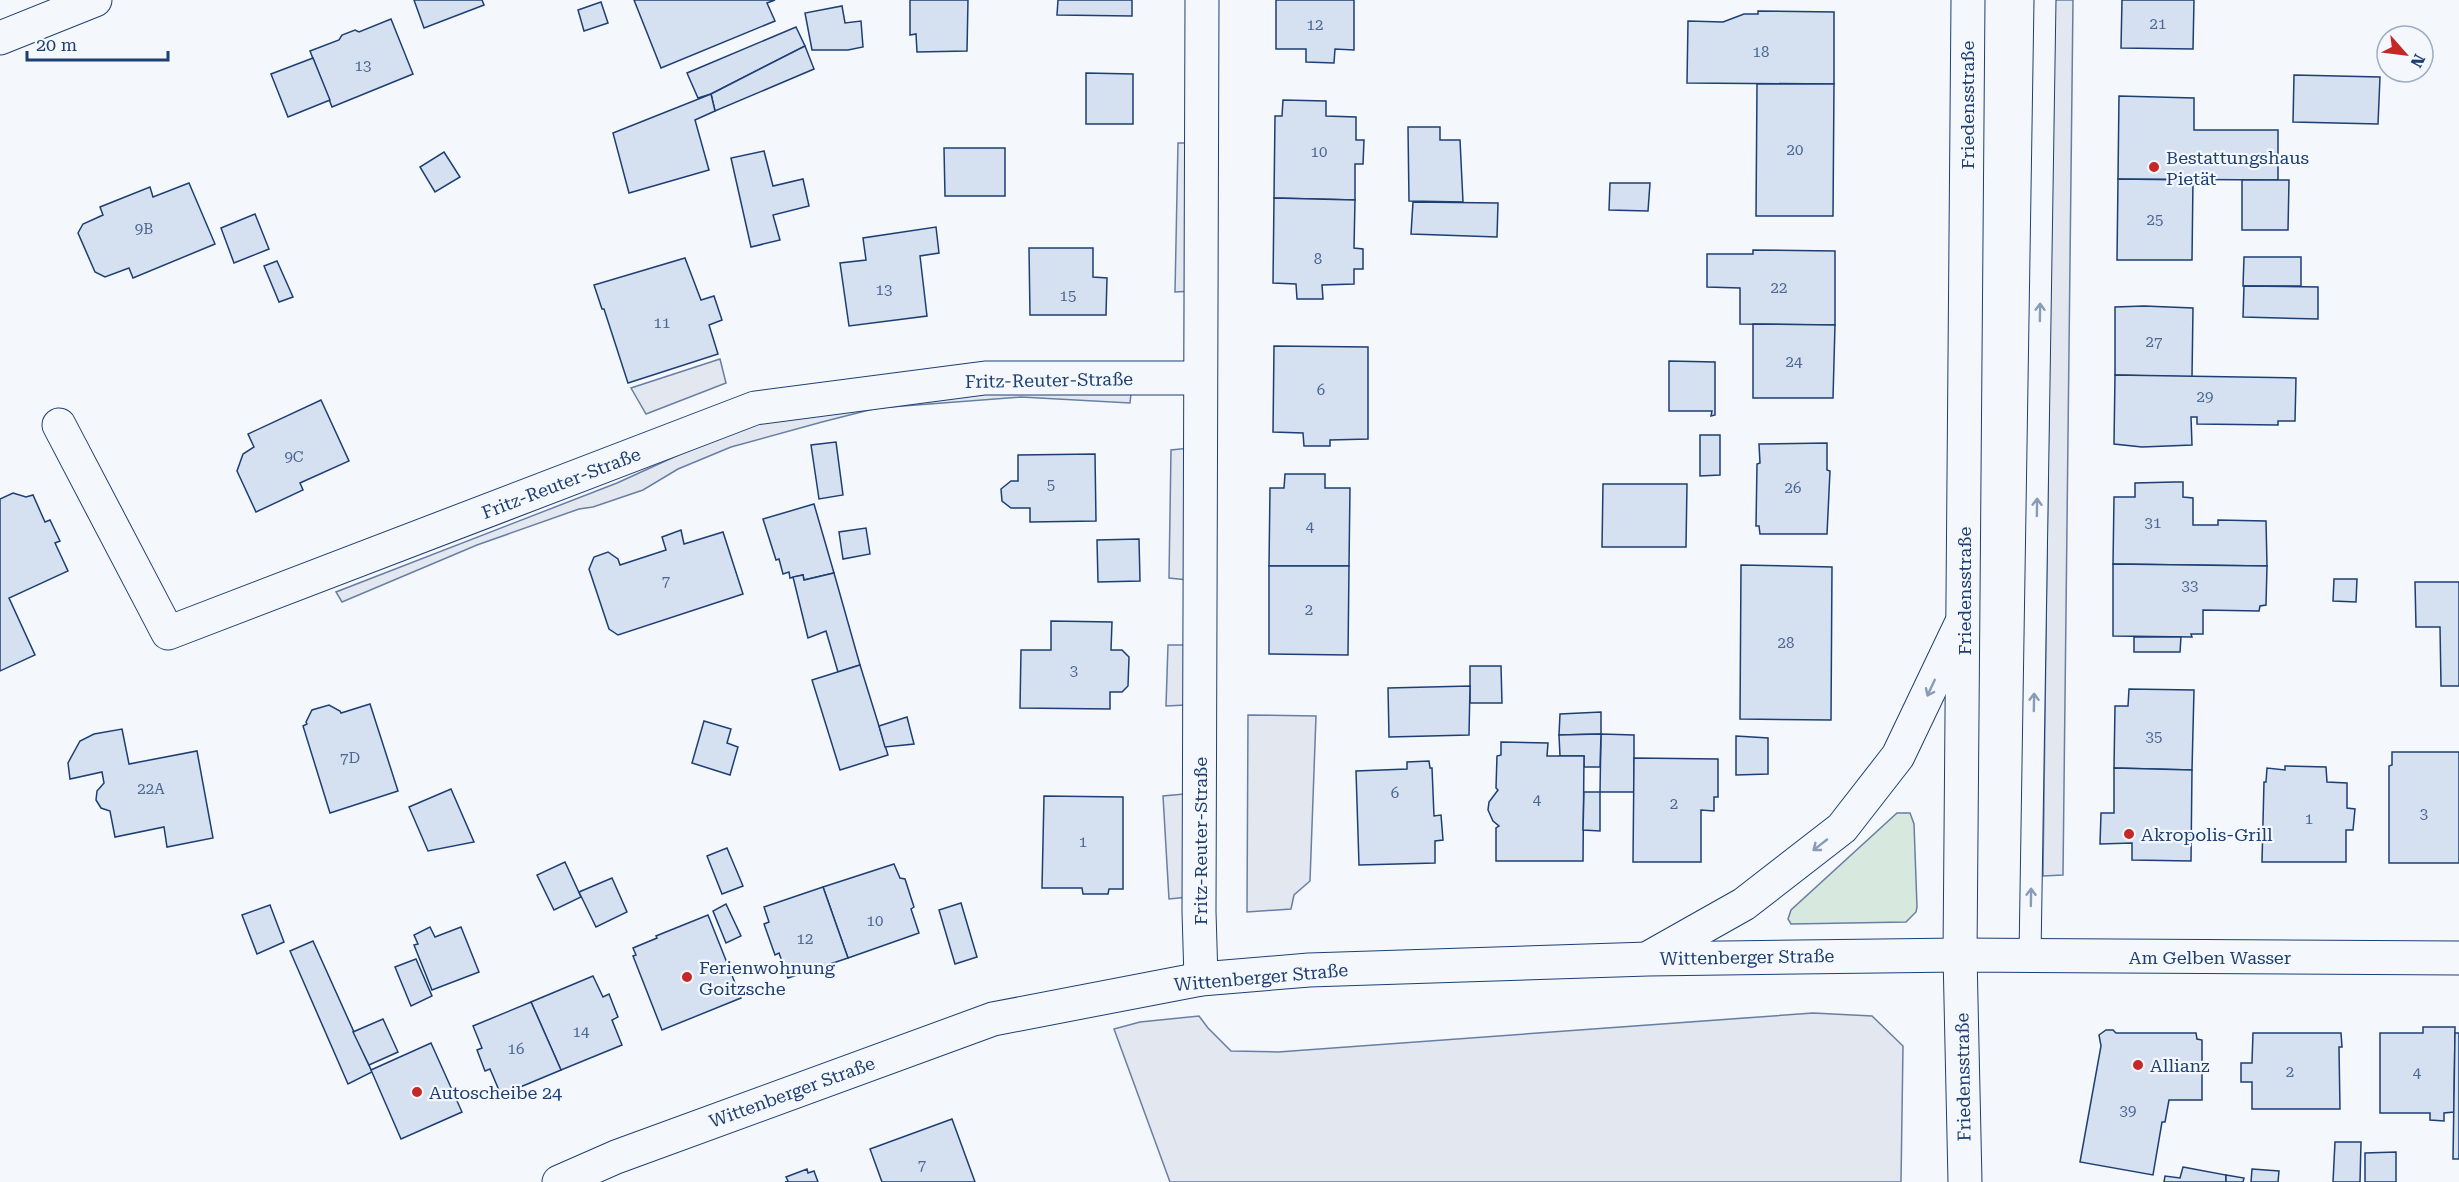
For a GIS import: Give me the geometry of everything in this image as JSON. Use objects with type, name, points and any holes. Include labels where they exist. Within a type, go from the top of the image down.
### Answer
[{"type":"street","points":[[0,38],[95,0]]},
{"type":"street","name":"Fritz-Reuter-Straße","points":[[1201,979],[1199,912],[1202,0]]},
{"type":"street","name":"Friedensstraße","points":[[1965,1182],[1960,955],[1965,616],[1968,0]]},
{"type":"street","name":"Fritz-Reuter-Straße","points":[[58,425],[168,633],[755,408],[985,378],[1200,378]]},
{"type":"street","points":[[1648,958],[1744,904],[1842,828],[1898,756],[1965,616]]},
{"type":"street","name":"Am Gelben Wasser","points":[[1960,955],[2459,958]]},
{"type":"street","name":"Wittenberger Straße","points":[[559,1182],[627,1153],[993,1018],[1201,979],[1309,970],[1648,958],[1960,955]]},
{"type":"lane","points":[[2030,956],[2045,0]]},
{"type":"shaded area","points":[[2054,0],[2073,0],[2063,875],[2043,876]]},
{"type":"shaded area","points":[[1178,143],[1194,143],[1194,291],[1175,292]]},
{"type":"shaded area","points":[[720,359],[726,383],[646,414],[631,388]]},
{"type":"shaded area","points":[[1132,384],[1130,403],[1021,397],[877,408],[822,422],[731,447],[678,469],[643,490],[593,507],[579,509],[477,545],[342,602],[336,592],[617,483],[740,427],[781,405]]},
{"type":"shaded area","points":[[1190,448],[1188,580],[1169,578],[1171,450]]},
{"type":"shaded area","points":[[1168,645],[1186,645],[1186,705],[1166,706]]},
{"type":"shaded area","points":[[1248,715],[1316,716],[1310,881],[1294,895],[1291,909],[1247,912]]},
{"type":"shaded area","points":[[1184,794],[1189,897],[1169,899],[1163,796]]},
{"type":"shaded area","points":[[1897,813],[1910,813],[1914,824],[1916,912],[1906,922],[1791,924],[1788,919],[1791,910]]},
{"type":"shaded area","points":[[1813,1013],[1872,1016],[1903,1046],[1901,1182],[1170,1182],[1114,1029],[1140,1022],[1199,1016],[1231,1051],[1278,1052]]},
{"type":"building","points":[[414,0],[482,0],[484,5],[424,28]]},
{"type":"building","points":[[634,0],[775,0],[767,3],[775,21],[661,68]]},
{"type":"building","points":[[910,0],[968,0],[967,51],[917,52],[916,34],[910,35]]},
{"type":"building","points":[[1058,0],[1132,0],[1132,16],[1057,15]]},
{"type":"building","points":[[1276,0],[1354,0],[1354,50],[1335,49],[1334,63],[1306,62],[1306,49],[1276,49]]},
{"type":"building","points":[[2122,0],[2194,0],[2193,49],[2121,48]]},
{"type":"building","points":[[601,2],[608,23],[584,31],[578,10]]},
{"type":"building","points":[[842,6],[845,23],[861,21],[863,47],[848,50],[812,50],[805,13]]},
{"type":"building","points":[[1758,11],[1834,12],[1834,84],[1687,83],[1688,21],[1723,22],[1744,14],[1758,14]]},
{"type":"building","points":[[391,19],[413,74],[332,107],[310,51],[339,40],[342,35],[355,30],[359,32]]},
{"type":"building","points":[[796,27],[805,46],[711,94],[698,98],[687,73]]},
{"type":"building","points":[[805,46],[814,69],[715,111],[711,94]]},
{"type":"building","points":[[313,58],[330,100],[288,117],[271,74]]},
{"type":"building","points":[[1086,73],[1133,74],[1133,124],[1086,124]]},
{"type":"building","points":[[2294,75],[2375,77],[2375,84],[2380,84],[2378,124],[2293,122]]},
{"type":"building","points":[[1757,84],[1834,84],[1833,216],[1756,216]]},
{"type":"building","points":[[711,94],[715,111],[695,120],[709,170],[629,193],[613,133]]},
{"type":"building","points":[[2119,96],[2194,98],[2194,130],[2278,130],[2278,180],[2118,179]]},
{"type":"building","points":[[1283,100],[1326,101],[1326,116],[1356,117],[1356,140],[1364,140],[1363,164],[1355,164],[1355,200],[1274,198],[1275,116],[1282,116]]},
{"type":"building","points":[[1408,127],[1440,127],[1440,140],[1460,140],[1463,202],[1409,201]]},
{"type":"building","points":[[944,148],[1005,148],[1005,196],[945,196]]},
{"type":"building","points":[[764,151],[773,186],[803,179],[809,206],[773,215],[780,240],[751,247],[731,158]]},
{"type":"building","points":[[444,152],[460,177],[435,192],[420,167]]},
{"type":"building","points":[[2118,179],[2193,180],[2192,260],[2117,260]]},
{"type":"building","points":[[2242,180],[2289,180],[2288,230],[2242,230]]},
{"type":"building","points":[[189,183],[215,244],[133,278],[129,268],[105,277],[95,272],[78,233],[83,224],[103,215],[100,207],[150,187],[153,197]]},
{"type":"building","points":[[1610,183],[1650,183],[1648,211],[1609,210]]},
{"type":"building","points":[[1274,198],[1355,200],[1354,248],[1363,249],[1363,269],[1354,269],[1354,284],[1322,285],[1323,299],[1297,299],[1296,284],[1273,283]]},
{"type":"building","points":[[1413,202],[1498,203],[1497,237],[1411,234]]},
{"type":"building","points":[[255,214],[269,249],[234,263],[221,228]]},
{"type":"building","points":[[936,227],[939,253],[920,256],[927,316],[849,326],[840,263],[866,260],[863,238]]},
{"type":"building","points":[[1029,248],[1093,248],[1093,277],[1107,278],[1106,315],[1030,315]]},
{"type":"building","points":[[1753,250],[1835,251],[1835,325],[1740,324],[1740,288],[1707,287],[1707,254],[1753,254]]},
{"type":"building","points":[[2244,257],[2301,257],[2301,286],[2243,286]]},
{"type":"building","points":[[685,258],[701,300],[714,296],[722,320],[709,325],[718,354],[628,383],[594,285]]},
{"type":"building","points":[[277,261],[293,297],[279,302],[264,266]]},
{"type":"building","points":[[2244,286],[2318,287],[2318,319],[2243,317]]},
{"type":"building","points":[[2115,307],[2193,308],[2192,377],[2115,375]]},
{"type":"building","points":[[1753,324],[1835,325],[1833,398],[1753,398]]},
{"type":"building","points":[[1274,346],[1368,347],[1368,439],[1330,440],[1330,446],[1304,446],[1303,433],[1273,432]]},
{"type":"building","points":[[1669,361],[1715,362],[1715,415],[1711,416],[1712,411],[1669,411]]},
{"type":"building","points":[[2115,375],[2296,378],[2295,421],[2278,421],[2278,425],[2197,424],[2197,417],[2191,417],[2192,445],[2142,447],[2114,444]]},
{"type":"building","points":[[321,400],[349,461],[300,483],[303,490],[256,512],[237,471],[243,454],[254,447],[248,434]]},
{"type":"building","points":[[1700,435],[1720,435],[1720,475],[1700,476]]},
{"type":"building","points":[[836,442],[843,495],[819,499],[811,445]]},
{"type":"building","points":[[1827,443],[1827,470],[1830,471],[1827,534],[1760,534],[1759,526],[1756,526],[1759,444]]},
{"type":"building","points":[[1095,454],[1096,521],[1030,522],[1030,508],[1011,508],[1002,501],[1001,489],[1011,481],[1018,481],[1018,455]]},
{"type":"building","points":[[1285,474],[1325,474],[1325,488],[1350,488],[1349,566],[1269,566],[1270,488],[1284,488]]},
{"type":"building","points":[[2183,482],[2183,497],[2193,498],[2193,525],[2218,525],[2218,520],[2266,521],[2267,566],[2113,564],[2114,497],[2135,497],[2135,483]]},
{"type":"building","points":[[1603,484],[1687,484],[1686,547],[1602,547]]},
{"type":"building","points":[[13,493],[26,497],[33,495],[45,522],[50,520],[60,541],[55,543],[68,571],[9,598],[35,655],[0,671],[0,499]]},
{"type":"building","points":[[814,504],[834,573],[804,580],[803,575],[790,578],[789,572],[783,574],[779,559],[776,560],[763,519]]},
{"type":"building","points":[[866,528],[870,554],[843,559],[839,532]]},
{"type":"building","points":[[681,530],[684,544],[723,532],[743,594],[618,635],[609,629],[589,569],[594,557],[608,552],[618,559],[620,565],[666,550],[662,537]]},
{"type":"building","points":[[1139,539],[1140,581],[1098,582],[1097,540]]},
{"type":"building","points":[[2113,564],[2267,566],[2266,605],[2260,606],[2259,611],[2203,610],[2203,634],[2191,634],[2192,637],[2113,636]]},
{"type":"building","points":[[1741,565],[1832,567],[1831,720],[1740,719]]},
{"type":"building","points":[[1269,566],[1349,566],[1348,655],[1269,654]]},
{"type":"building","points":[[834,573],[860,665],[838,672],[826,631],[808,638],[793,577],[803,575],[804,580]]},
{"type":"building","points":[[2334,579],[2357,579],[2356,602],[2333,601]]},
{"type":"building","points":[[2415,582],[2459,582],[2459,686],[2441,686],[2440,627],[2416,627]]},
{"type":"building","points":[[1051,621],[1112,622],[1111,650],[1122,650],[1129,657],[1128,686],[1122,692],[1110,692],[1110,709],[1020,708],[1021,650],[1051,650]]},
{"type":"building","points":[[2134,637],[2181,637],[2180,652],[2134,652]]},
{"type":"building","points":[[860,665],[888,755],[840,770],[812,680]]},
{"type":"building","points":[[1470,666],[1501,666],[1502,703],[1470,703]]},
{"type":"building","points":[[1470,686],[1469,735],[1389,737],[1388,688]]},
{"type":"building","points":[[2129,689],[2194,690],[2192,770],[2114,768],[2115,706],[2128,706]]},
{"type":"building","points":[[370,704],[398,791],[330,813],[303,726],[307,724],[312,710],[329,705],[341,713]]},
{"type":"building","points":[[1601,712],[1601,734],[1559,735],[1560,714]]},
{"type":"building","points":[[907,717],[914,744],[885,747],[879,726]]},
{"type":"building","points":[[704,721],[731,729],[727,743],[738,747],[730,775],[692,763]]},
{"type":"building","points":[[122,729],[129,764],[197,751],[213,838],[167,847],[164,827],[115,837],[110,811],[101,808],[96,800],[97,791],[104,783],[102,772],[70,779],[68,763],[80,741],[94,734]]},
{"type":"building","points":[[1601,734],[1634,735],[1634,792],[1600,792]]},
{"type":"building","points":[[1601,734],[1600,767],[1584,767],[1584,756],[1560,756],[1559,735]]},
{"type":"building","points":[[1736,736],[1768,738],[1768,774],[1736,775]]},
{"type":"building","points":[[1501,742],[1548,743],[1547,756],[1584,756],[1583,861],[1496,861],[1496,828],[1499,826],[1493,821],[1488,810],[1489,802],[1498,790],[1496,788],[1497,756],[1501,755]]},
{"type":"building","points":[[2392,752],[2459,752],[2459,863],[2389,863],[2389,766],[2392,765]]},
{"type":"building","points":[[1634,758],[1718,759],[1718,797],[1714,797],[1714,811],[1701,810],[1701,862],[1633,862]]},
{"type":"building","points":[[1429,761],[1430,768],[1432,768],[1434,816],[1441,815],[1443,840],[1435,841],[1435,863],[1359,865],[1356,771],[1407,769],[1407,762]]},
{"type":"building","points":[[2285,766],[2326,767],[2327,782],[2347,783],[2347,808],[2355,809],[2353,830],[2346,830],[2346,862],[2262,862],[2264,782],[2266,782],[2267,768],[2285,770]]},
{"type":"building","points":[[2114,768],[2192,770],[2191,861],[2132,860],[2132,843],[2100,844],[2101,813],[2114,813]]},
{"type":"building","points":[[451,789],[474,842],[428,851],[409,807]]},
{"type":"building","points":[[1584,792],[1600,792],[1600,831],[1583,830]]},
{"type":"building","points":[[1044,796],[1123,797],[1123,889],[1109,889],[1108,894],[1083,894],[1082,888],[1042,888]]},
{"type":"building","points":[[727,848],[743,886],[722,894],[707,856]]},
{"type":"building","points":[[565,862],[581,897],[554,910],[537,875]]},
{"type":"building","points":[[894,864],[900,878],[905,879],[919,933],[848,958],[823,887]]},
{"type":"building","points":[[612,878],[627,912],[596,927],[579,892]]},
{"type":"building","points":[[823,887],[848,958],[788,978],[779,953],[775,955],[764,924],[769,922],[764,907]]},
{"type":"building","points":[[961,903],[977,957],[955,964],[939,910]]},
{"type":"building","points":[[726,904],[741,936],[726,943],[713,911]]},
{"type":"building","points":[[270,905],[284,942],[257,954],[242,915]]},
{"type":"building","name":"Ferienwohnung Goitzsche","points":[[708,915],[741,998],[662,1030],[633,956],[636,955],[633,948]]},
{"type":"building","points":[[430,927],[435,937],[461,927],[479,972],[432,990],[414,945],[418,944],[414,935]]},
{"type":"building","points":[[313,941],[372,1072],[348,1084],[290,951]]},
{"type":"building","points":[[416,959],[432,996],[411,1006],[395,967]]},
{"type":"building","points":[[593,976],[603,997],[609,994],[618,1017],[612,1020],[622,1045],[561,1070],[531,1002]]},
{"type":"building","points":[[531,1002],[561,1070],[501,1095],[490,1069],[485,1071],[477,1050],[482,1048],[473,1026]]},
{"type":"building","points":[[383,1019],[398,1052],[369,1065],[353,1032]]},
{"type":"building","points":[[2423,1027],[2455,1027],[2454,1112],[2444,1113],[2444,1121],[2430,1120],[2430,1113],[2380,1113],[2380,1033],[2423,1033]]},
{"type":"building","points":[[2106,1030],[2113,1030],[2116,1033],[2196,1033],[2197,1039],[2202,1040],[2202,1100],[2169,1100],[2165,1122],[2162,1122],[2153,1175],[2080,1162],[2101,1046],[2099,1035]]},
{"type":"building","points":[[2253,1033],[2341,1033],[2342,1047],[2339,1047],[2340,1109],[2252,1109],[2252,1082],[2241,1082],[2241,1063],[2252,1063]]},
{"type":"building","points":[[2455,1033],[2459,1033],[2459,1159],[2453,1159]]},
{"type":"building","name":"Autoscheibe 24","points":[[431,1043],[462,1112],[401,1139],[371,1070]]},
{"type":"building","points":[[952,1119],[975,1182],[882,1182],[870,1149]]},
{"type":"building","points":[[2335,1142],[2361,1142],[2360,1182],[2333,1182]]},
{"type":"building","points":[[2396,1152],[2396,1182],[2365,1182],[2365,1153]]},
{"type":"building","points":[[2183,1167],[2226,1175],[2226,1182],[2164,1182],[2165,1176],[2180,1178]]},
{"type":"building","points":[[807,1169],[808,1173],[814,1171],[818,1182],[785,1182],[788,1181],[786,1177]]},
{"type":"building","points":[[2252,1169],[2279,1171],[2278,1182],[2251,1182]]},
{"type":"building","points":[[2226,1175],[2244,1178],[2243,1182],[2226,1182]]},
{"type":"place","name":"Bestattungshaus Pietät","points":[[2154,167]]},
{"type":"place","name":"Akropolis-Grill","points":[[2129,834]]},
{"type":"place","name":"Ferienwohnung Goitzsche","points":[[687,977]]},
{"type":"place","name":"Allianz","points":[[2138,1065]]},
{"type":"place","name":"Autoscheibe 24","points":[[417,1092]]}]
